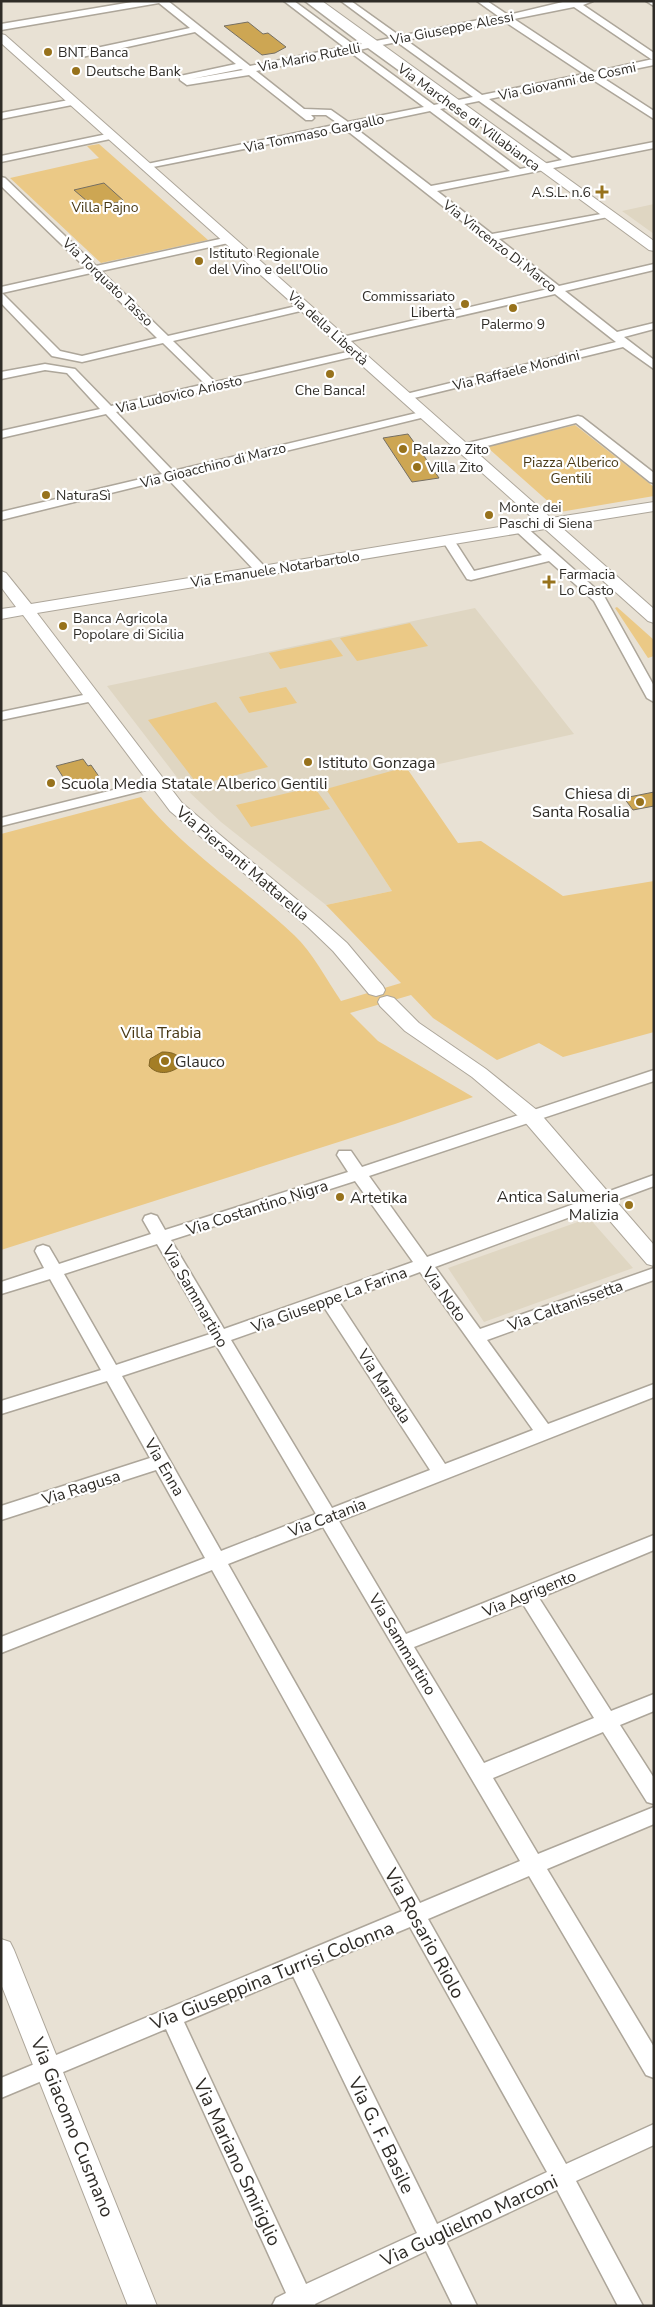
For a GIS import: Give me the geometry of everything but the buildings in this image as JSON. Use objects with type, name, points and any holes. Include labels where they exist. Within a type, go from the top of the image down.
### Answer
[{"type":"street","points":[[1,27],[156,1]]},
{"type":"street","points":[[162,1],[325,130]]},
{"type":"street","name":"Via Marchese di Villabianca","points":[[288,1],[518,172]]},
{"type":"street","name":"Via Marchese di Villabianca","points":[[309,1],[654,247]]},
{"type":"street","name":"Via Marchese di Villabianca","points":[[315,1],[371,44]]},
{"type":"street","name":"Via Marchese di Villabianca","points":[[345,1],[569,161]]},
{"type":"street","points":[[481,1],[654,116]]},
{"type":"street","name":"Via Giuseppe Alessi","points":[[371,44],[589,1]]},
{"type":"street","points":[[650,1],[654,3]]},
{"type":"street","points":[[573,3],[654,57]]},
{"type":"street","points":[[82,54],[197,29]]},
{"type":"street","name":"Via della Libertà","points":[[1,37],[654,618]]},
{"type":"street","name":"Via Mario Rutelli","points":[[249,68],[371,44]]},
{"type":"street","name":"Via Giovanni de Cosmi","points":[[480,99],[654,62]]},
{"type":"street","points":[[249,68],[190,84],[183,78],[249,68]]},
{"type":"street","name":"Via Tommaso Gargallo","points":[[148,167],[480,99]]},
{"type":"street","points":[[1,116],[74,102]]},
{"type":"street","points":[[638,105],[654,102]]},
{"type":"street","name":"Via Vincenzo Di Marco","points":[[302,112],[328,112],[654,366]]},
{"type":"street","points":[[1,159],[112,136]]},
{"type":"street","points":[[428,190],[654,145]]},
{"type":"street","name":"Via Torquato Tasso","points":[[1,180],[213,386]]},
{"type":"street","points":[[490,238],[606,214]]},
{"type":"street","name":"Via Marchese di Villabianca","points":[[606,214],[654,251]]},
{"type":"street","points":[[1,290],[229,240]]},
{"type":"street","points":[[342,340],[654,267]]},
{"type":"street","points":[[1,296],[56,354],[82,359]]},
{"type":"street","points":[[71,371],[72,364],[82,359],[305,307]]},
{"type":"street","points":[[616,336],[654,326]]},
{"type":"street","name":"Via Raffaele Mondini","points":[[406,397],[625,344]]},
{"type":"street","name":"Via Ludovico Ariosto","points":[[1,435],[356,353]]},
{"type":"street","points":[[1,376],[44,366],[53,361],[56,354]]},
{"type":"street","points":[[44,366],[60,367],[71,371],[262,571]]},
{"type":"street","name":"Via Gioacchino di Marzo","points":[[1,516],[425,414]]},
{"type":"street","points":[[464,448],[578,419],[654,479]]},
{"type":"street","name":"Via Emanuele Notarbartolo","points":[[1,614],[654,506]]},
{"type":"street","points":[[521,529],[600,600],[654,698]]},
{"type":"street","points":[[448,540],[471,576],[552,556]]},
{"type":"street","name":"Via Piersanti Mattarella","points":[[1,576],[176,807],[195,825],[321,929],[353,962],[381,996],[412,1027],[480,1073],[531,1116],[654,1259]]},
{"type":"street","points":[[1,716],[93,697]]},
{"type":"street","points":[[1,822],[157,783]]},
{"type":"street","name":"Via Costantino Nigra","points":[[1,1288],[358,1174],[654,1075]]},
{"type":"street","name":"Via Noto","points":[[345,1155],[545,1433]]},
{"type":"street","name":"Via Giuseppe La Farina","points":[[1,1408],[111,1375],[220,1338],[654,1180]]},
{"type":"street","name":"Via Sammartino","points":[[151,1220],[654,2068]]},
{"type":"street","name":"Via Enna","points":[[43,1251],[111,1375],[162,1461],[216,1561]]},
{"type":"street","name":"Via Caltanissetta","points":[[476,1337],[654,1274]]},
{"type":"street","name":"Via Marsala","points":[[328,1299],[441,1473]]},
{"type":"street","name":"Via Catania","points":[[1,1645],[654,1390]]},
{"type":"street","name":"Via Ragusa","points":[[1,1513],[162,1461]]},
{"type":"street","name":"Via Agrigento","points":[[403,1643],[527,1595],[654,1542]]},
{"type":"street","name":"Via Rosario Riolo","points":[[216,1561],[562,2176],[631,2306]]},
{"type":"street","points":[[527,1595],[654,1796]]},
{"type":"street","points":[[480,1774],[654,1702]]},
{"type":"street","name":"Via Giuseppina Turrisi Colonna","points":[[1,2088],[654,1815]]},
{"type":"street","name":"Via Giacomo Cusmano","points":[[1,1950],[50,2068],[143,2306]]},
{"type":"street","name":"Via G. F. Basile","points":[[298,1965],[465,2306]]},
{"type":"street","name":"Via Mariano Smiriglio","points":[[171,2017],[296,2303]]},
{"type":"street","name":"Via Guglielmo Marconi","points":[[296,2303],[432,2237],[654,2134]]},
{"type":"shaded area","points":[[654,204],[654,234],[622,211]]},
{"type":"shaded area","name":"Istituto Gonzaga","points":[[475,608],[574,734],[327,789],[392,891],[326,905],[221,822],[186,789],[107,686]]},
{"type":"shaded area","points":[[162,1052],[178,1056],[181,1061],[179,1067],[163,1073],[152,1069],[149,1066],[150,1059]]},
{"type":"shaded area","points":[[589,1218],[633,1268],[484,1322],[448,1268]]},
{"type":"green space","name":"Villa Pajno","points":[[99,144],[208,240],[101,263],[10,178],[99,158],[87,146]]},
{"type":"green space","name":"Piazza Alberico Gentili","points":[[575,425],[654,487],[654,496],[560,512],[487,447]]},
{"type":"green space","points":[[617,607],[654,640],[654,656],[648,658],[615,608]]},
{"type":"green space","points":[[410,623],[428,646],[357,661],[340,638]]},
{"type":"green space","points":[[331,640],[343,656],[280,669],[269,653]]},
{"type":"green space","points":[[286,687],[297,703],[249,713],[239,697]]},
{"type":"green space","points":[[216,702],[268,767],[198,785],[148,720]]},
{"type":"green space","name":"Villa Trabia","points":[[406,767],[458,843],[481,841],[563,896],[654,881],[654,1032],[563,1057],[539,1043],[497,1060],[433,1018],[411,995],[350,1013],[378,1041],[473,1097],[395,1124],[1,1250],[1,834],[141,797],[176,835],[301,942],[341,1001],[401,983],[326,905],[392,891],[326,789]]},
{"type":"green space","points":[[314,787],[330,809],[251,827],[236,805]]},
{"type":"place","name":"BNT Banca","points":[[48,52]]},
{"type":"place","name":"Deutsche Bank","points":[[76,71]]},
{"type":"place","name":"A.S.L. n.6","points":[[602,192]]},
{"type":"place","name":"Istituto Regionale del Vino e dell'Olio","points":[[199,261]]},
{"type":"place","name":"Commissariato Libertà","points":[[465,304]]},
{"type":"place","name":"Palermo 9","points":[[513,308]]},
{"type":"place","name":"Che Banca!","points":[[330,374]]},
{"type":"place","name":"Palazzo Zito","points":[[403,449]]},
{"type":"place","name":"Villa Zito","points":[[417,467]]},
{"type":"place","name":"NaturaSì","points":[[46,495]]},
{"type":"place","name":"Monte dei Paschi di Siena","points":[[489,515]]},
{"type":"place","name":"Farmacia Lo Casto","points":[[549,582]]},
{"type":"place","name":"Banca Agricola Popolare di Sicilia","points":[[63,626]]},
{"type":"place","name":"Istituto Gonzaga","points":[[308,762]]},
{"type":"place","name":"Scuola Media Statale Alberico Gentili","points":[[51,783]]},
{"type":"place","name":"Chiesa di Santa Rosalia","points":[[640,802]]},
{"type":"place","name":"Glauco","points":[[165,1061]]},
{"type":"place","name":"Artetika","points":[[340,1197]]},
{"type":"place","name":"Antica Salumeria Malizia","points":[[629,1205]]}]
